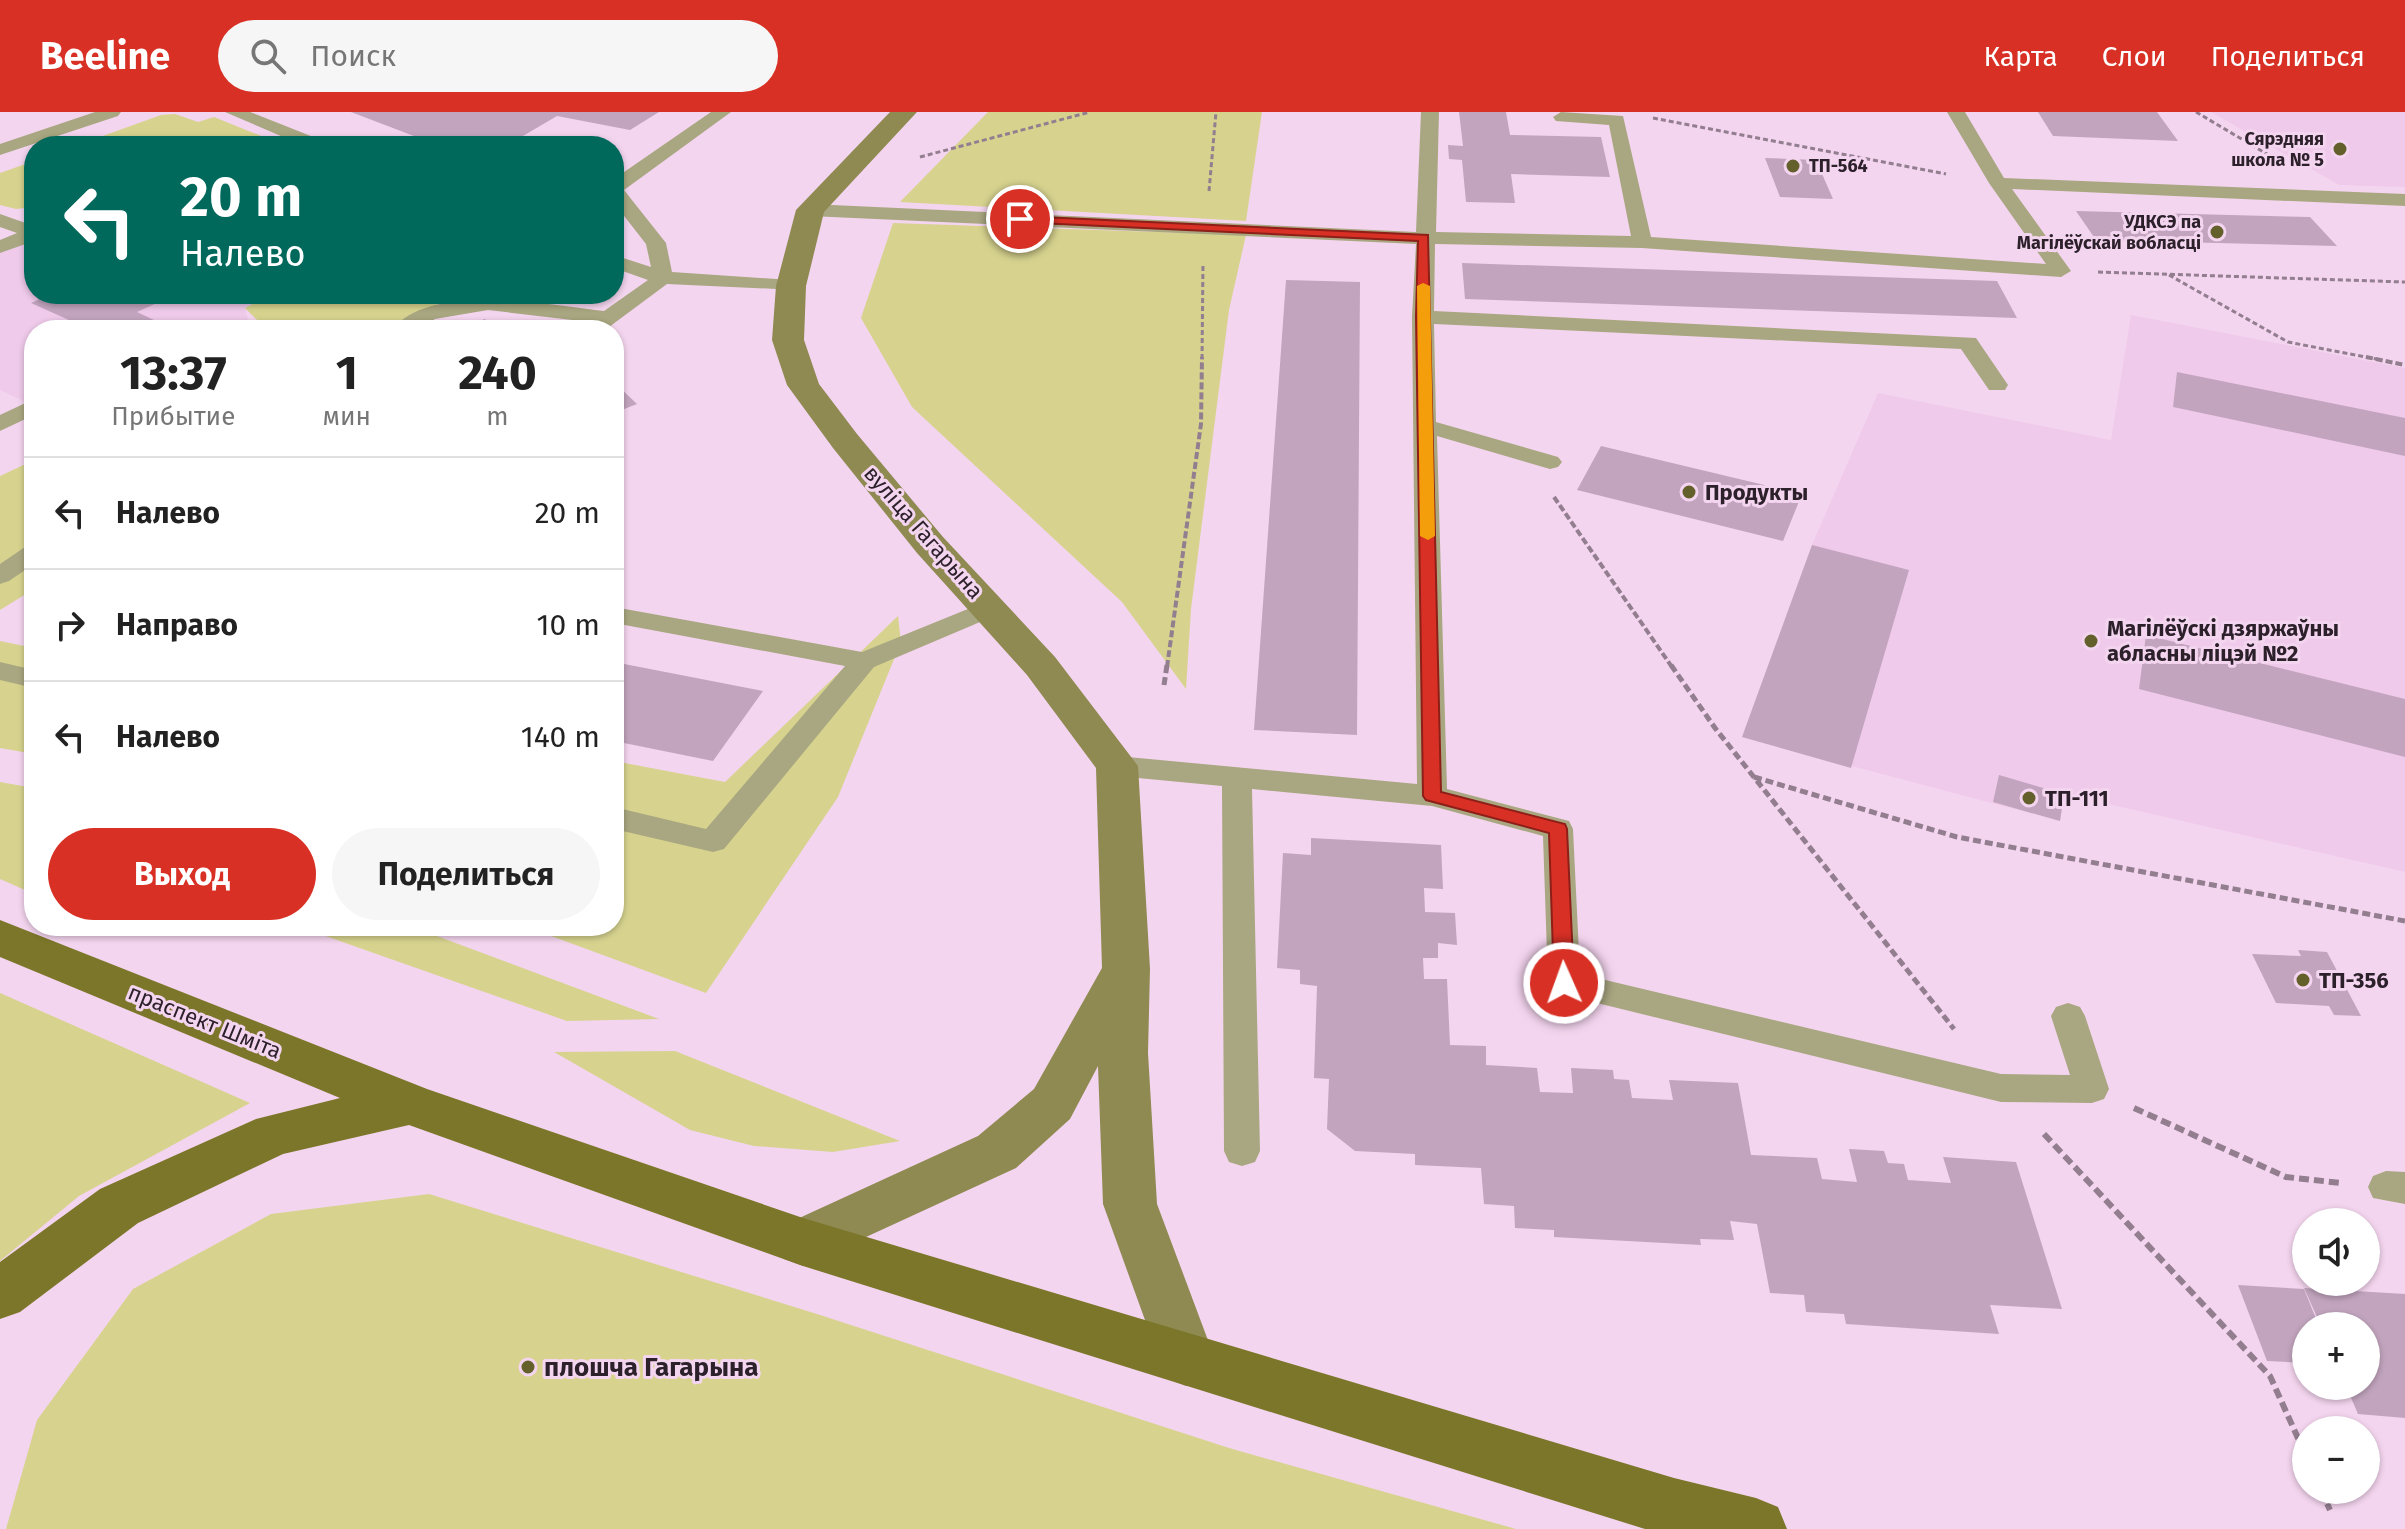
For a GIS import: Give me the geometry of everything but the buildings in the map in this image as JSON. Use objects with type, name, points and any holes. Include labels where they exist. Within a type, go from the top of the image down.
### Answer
[{"type":"main road","name":"вуліца Гагарына","points":[[904,112],[810,210],[791,286],[788,340],[803,385],[930,545],[1041,666],[1117,766]]},
{"type":"main road","points":[[1117,766],[1126,969],[1123,1053],[1130,1204],[1186,1359]]},
{"type":"main road","name":"праспект Шміта","points":[[0,938],[409,1104],[803,1242],[1680,1515]]},
{"type":"main road","points":[[803,1242],[997,1152],[1052,1104],[1126,969]]},
{"type":"main road","points":[[0,1294],[119,1206],[274,1134],[409,1104]]},
{"type":"main road","points":[[1680,1515],[1756,1529]]},
{"type":"lane","points":[[41,136],[112,112]]},
{"type":"lane","points":[[234,112],[295,136]]},
{"type":"lane","points":[[624,182],[722,112]]},
{"type":"lane","points":[[1430,112],[1423,317],[1432,796]]},
{"type":"lane","points":[[1956,112],[1998,183],[2061,271]]},
{"type":"lane","points":[[1562,117],[1617,120],[1642,242]]},
{"type":"lane","points":[[0,150],[24,142]]},
{"type":"lane","points":[[1998,183],[2405,200]]},
{"type":"lane","points":[[624,202],[656,243],[663,278]]},
{"type":"lane","points":[[810,210],[1424,238],[1642,242],[2061,271]]},
{"type":"lane","points":[[0,220],[24,229]]},
{"type":"lane","points":[[0,247],[24,237]]},
{"type":"lane","points":[[624,264],[663,278],[791,286]]},
{"type":"lane","points":[[605,320],[663,278]]},
{"type":"lane","points":[[419,320],[429,314],[488,304],[578,320]]},
{"type":"lane","points":[[1423,317],[1968,343],[1997,385]]},
{"type":"lane","points":[[0,424],[24,411]]},
{"type":"lane","points":[[1426,426],[1550,462]]},
{"type":"lane","points":[[0,576],[24,559]]},
{"type":"lane","points":[[624,820],[713,841],[864,661],[990,608]]},
{"type":"lane","points":[[624,617],[864,661]]},
{"type":"lane","points":[[0,671],[24,677]]},
{"type":"lane","points":[[1117,766],[1237,780],[1432,796],[1558,829],[1564,983],[2001,1088],[2092,1089],[2068,1016]]},
{"type":"lane","points":[[1237,780],[1242,1151]]},
{"type":"path","points":[[915,158],[1090,112]]},
{"type":"path","points":[[1164,685],[1201,424],[1203,228],[1214,161],[1216,112]]},
{"type":"path","points":[[1652,118],[1998,183]]},
{"type":"path","points":[[2061,271],[2405,282]]},
{"type":"path","points":[[2168,275],[2288,342],[2405,365]]},
{"type":"path","points":[[1525,455],[1715,728],[2001,1088],[2270,1376],[2292,1425]]},
{"type":"path","points":[[1754,777],[1957,837],[2405,921]]},
{"type":"path","points":[[2092,1089],[2286,1177],[2395,1188]]},
{"type":"path","points":[[2327,1504],[2330,1510]]},
{"type":"shaded area","points":[[988,112],[1262,112],[1246,221],[900,202]]},
{"type":"shaded area","name":"Сярэдняя школа № 5","points":[[2211,112],[2405,112],[2405,187],[2339,185]]},
{"type":"shaded area","points":[[175,114],[198,122],[214,117],[261,136],[103,136],[161,115]]},
{"type":"shaded area","points":[[24,165],[24,208],[0,205],[0,173]]},
{"type":"shaded area","points":[[893,223],[1246,235],[1229,310],[1191,609],[1186,689],[1122,602],[912,407],[861,318]]},
{"type":"shaded area","points":[[24,233],[24,304],[253,304],[245,308],[248,320],[24,320],[24,401],[0,390],[0,243]]},
{"type":"shaded area","points":[[253,304],[438,304],[410,320],[257,320],[245,308]]},
{"type":"shaded area","name":"Магілёўскі дзяржаўны абласны ліцэй №2","points":[[2131,315],[2405,368],[2405,872],[2065,794],[2060,821],[1742,737],[1812,545],[1878,393],[2111,440]]},
{"type":"shaded area","points":[[24,465],[24,595],[0,610],[0,476]]},
{"type":"shaded area","points":[[898,616],[901,642],[838,797],[706,993],[551,936],[624,936],[624,763],[725,782]]},
{"type":"shaded area","points":[[0,641],[24,646],[24,752],[0,748]]},
{"type":"shaded area","points":[[0,782],[24,786],[24,890],[0,879]]},
{"type":"shaded area","points":[[325,936],[437,936],[659,1019],[567,1021]]},
{"type":"shaded area","points":[[0,993],[250,1103],[79,1196],[0,1261]]},
{"type":"shaded area","points":[[675,1051],[900,1141],[833,1152],[754,1146],[690,1130],[554,1052]]},
{"type":"shaded area","name":"плошча Гагарына","points":[[429,1194],[817,1314],[1229,1448],[1516,1529],[6,1529],[37,1420],[133,1289],[271,1214]]},
{"type":"slow traffic","points":[[1423,286],[1428,536]]},
{"type":"place","name":"Сярэдняя школа № 5","points":[[2340,149]]},
{"type":"place","name":"ТП-564","points":[[1793,166]]},
{"type":"place","name":"УДКСЭ па Магілёўскай вобласці","points":[[2217,232]]},
{"type":"place","name":"Продукты","points":[[1689,492]]},
{"type":"place","name":"Магілёўскі дзяржаўны абласны ліцэй №2","points":[[2091,641]]},
{"type":"place","name":"ТП-111","points":[[2029,798]]},
{"type":"place","name":"ТП-356","points":[[2303,980]]},
{"type":"place","name":"плошча Гагарына","points":[[528,1367]]},
{"type":"route","points":[[1020,219],[1424,238],[1432,796],[1558,829],[1564,983]]}]
